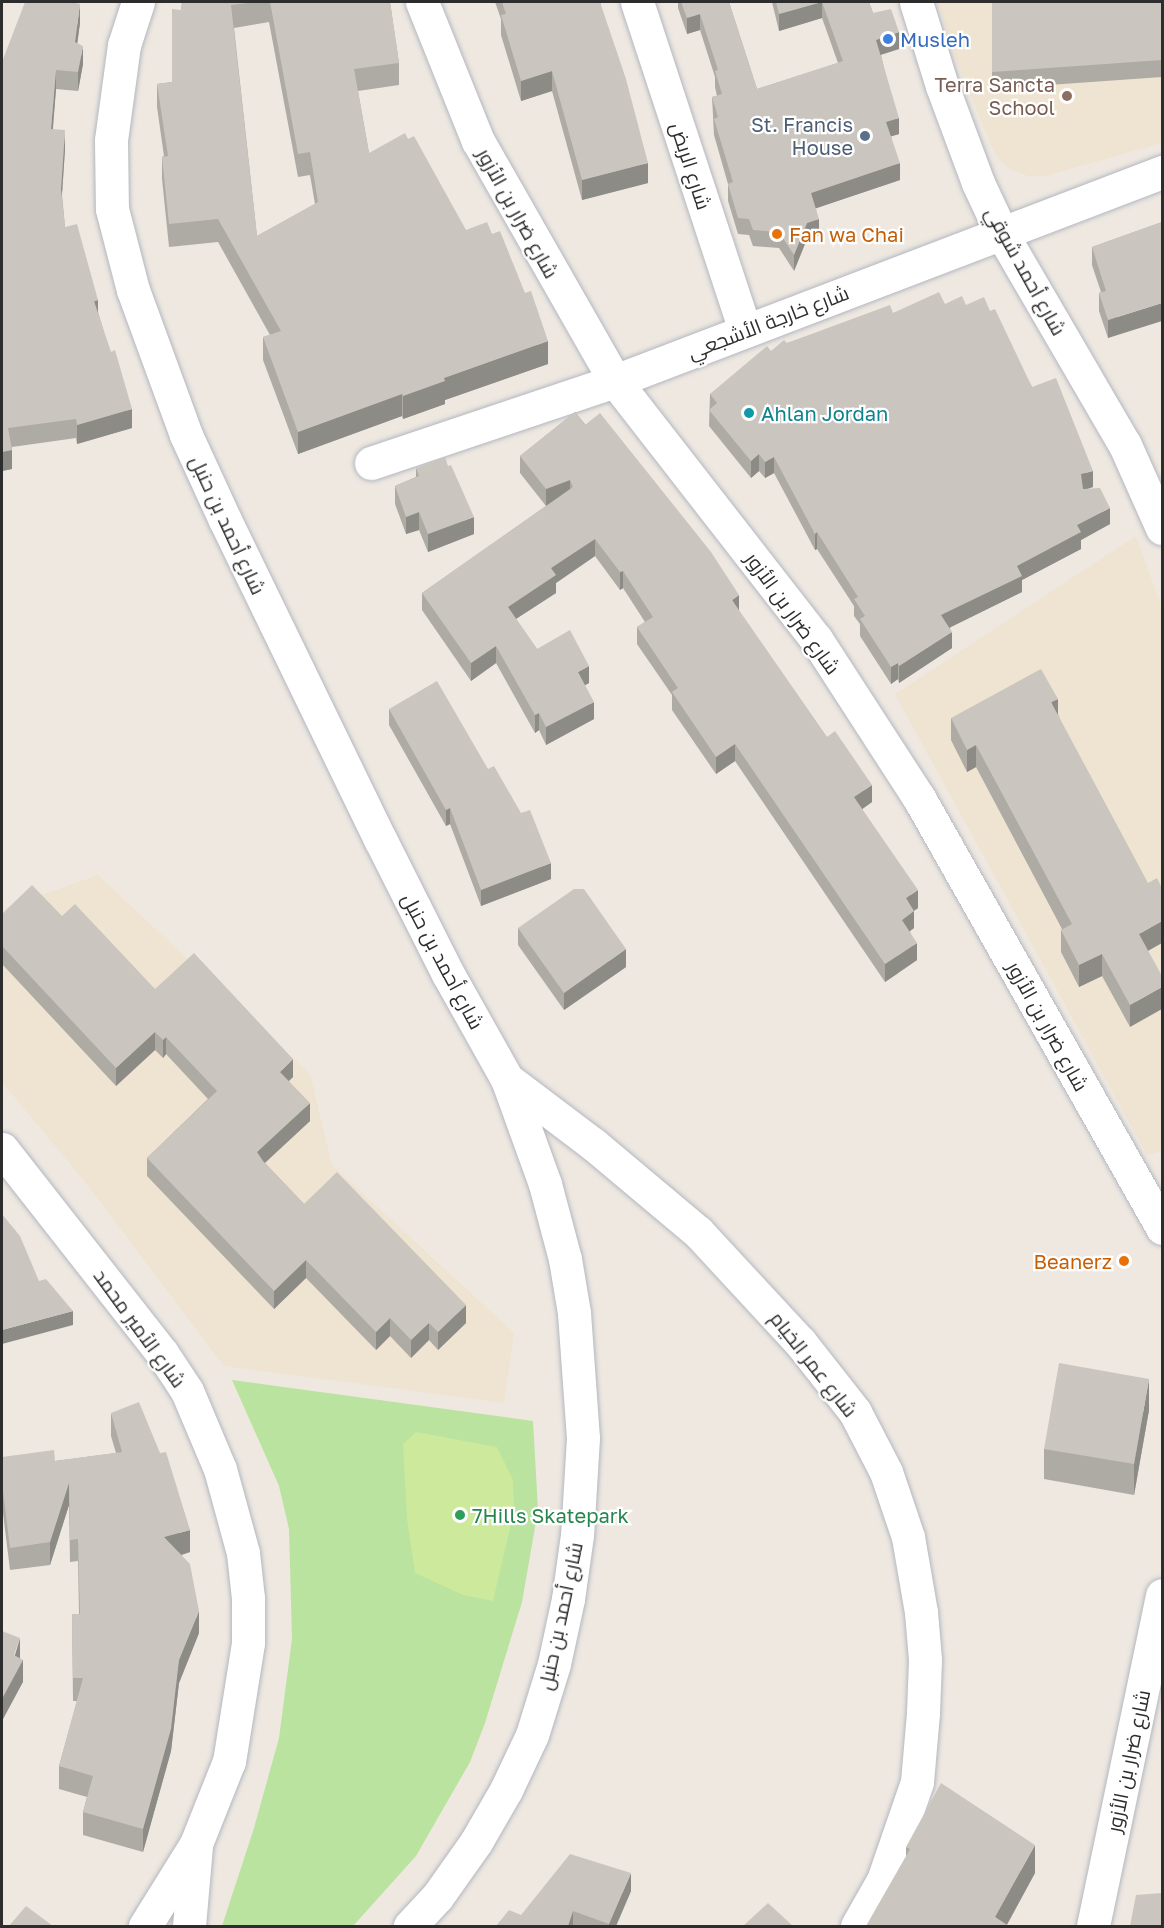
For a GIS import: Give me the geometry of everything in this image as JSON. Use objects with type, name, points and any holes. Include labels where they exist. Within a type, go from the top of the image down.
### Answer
[{"type":"street","name":"شارع أحمد بن حنبل","points":[[138,2],[124,45],[111,140],[112,209],[133,290],[186,435],[225,520],[448,974],[507,1079],[545,1184],[565,1259],[572,1302],[583,1438],[577,1535],[568,1599],[554,1664],[532,1735],[506,1790],[476,1842],[436,1897],[410,1926]]},
{"type":"street","name":"شارع ضرار بن الأزور","points":[[422,2],[478,141],[615,381],[816,639],[919,798],[1152,1195],[1162,1228]]},
{"type":"street","name":"شارع الربض","points":[[637,2],[745,330]]},
{"type":"street","name":"شارع أحمد شوقي","points":[[916,2],[942,86],[978,183],[1002,234],[1125,445],[1162,528]]},
{"type":"street","name":"شارع خارجة الأشجعي","points":[[370,463],[615,381],[1162,172]]},
{"type":"street","name":"شارع عمر الخيام","points":[[507,1079],[593,1144],[698,1232],[800,1342],[855,1412],[886,1472],[908,1537],[921,1612],[925,1660],[924,1713],[917,1782],[883,1880],[857,1926]]},
{"type":"street","name":"شارع الأمير محمد","points":[[2,1149],[162,1353],[191,1401],[232,1507],[247,1587],[248,1643],[229,1761],[196,1844],[144,1926]]},
{"type":"street","name":"شارع ضرار بن الأزور","points":[[1093,1926],[1162,1595]]},
{"type":"street","name":"شارع الأمير محمد","points":[[189,1926],[196,1844]]},
{"type":"shaded area","name":"Terra Sancta School","points":[[938,2],[1162,2],[1162,143],[1045,176],[1028,176],[1010,169],[998,159],[990,143],[952,49]]},
{"type":"shaded area","points":[[1136,536],[1162,608],[1162,1151],[1147,1155],[895,694]]},
{"type":"shaded area","points":[[98,875],[310,1074],[332,1165],[514,1333],[504,1403],[224,1366],[85,1182],[2,1082],[2,909]]},
{"type":"green space","points":[[232,1380],[533,1421],[538,1510],[522,1602],[485,1723],[470,1762],[416,1856],[353,1926],[222,1926],[254,1828],[279,1738],[292,1639],[289,1529],[279,1486]]},
{"type":"green space","name":"7Hills Skatepark","points":[[416,1432],[497,1447],[513,1480],[514,1511],[493,1601],[463,1595],[415,1573],[407,1519],[403,1444]]},
{"type":"building","points":[[25,2],[80,4],[75,42],[83,46],[78,72],[56,70],[51,129],[65,130],[61,189],[65,227],[77,224],[98,300],[94,301],[111,352],[115,350],[132,409],[77,425],[76,419],[8,428],[12,450],[2,452],[2,62]]},
{"type":"building","points":[[182,2],[257,2],[231,5],[257,236],[318,202],[310,152],[298,154],[270,2],[390,2],[399,63],[354,69],[369,153],[405,133],[408,139],[414,136],[466,230],[487,222],[492,234],[500,231],[525,293],[531,291],[548,341],[444,378],[445,381],[403,396],[402,394],[298,432],[263,337],[281,331],[218,219],[169,224],[162,157],[168,156],[157,84],[172,82],[172,9],[181,10]]},
{"type":"building","points":[[502,2],[600,2],[626,79],[648,163],[582,180],[552,71],[521,81],[501,15],[506,14]]},
{"type":"building","points":[[681,2],[729,2],[757,89],[843,61],[822,2],[869,2],[873,13],[891,9],[899,32],[876,40],[899,118],[886,122],[900,163],[811,193],[819,219],[807,223],[794,255],[779,232],[753,230],[749,219],[738,218],[728,184],[733,182],[714,119],[718,117],[712,97],[722,94],[715,71],[718,70],[700,14],[687,18]]},
{"type":"building","points":[[776,2],[822,2],[779,14]]},
{"type":"building","points":[[992,2],[1162,2],[1162,60],[992,72]]},
{"type":"building","points":[[1162,222],[1162,303],[1108,320],[1099,293],[1106,291],[1092,247]]},
{"type":"building","points":[[939,292],[945,304],[962,296],[966,305],[984,297],[990,311],[995,309],[1032,387],[1056,378],[1093,471],[1081,474],[1083,489],[1100,488],[1110,508],[1077,525],[1081,532],[1017,566],[1022,576],[941,615],[952,632],[899,666],[898,663],[891,667],[860,619],[865,616],[854,599],[858,597],[817,532],[815,534],[774,457],[765,462],[759,454],[751,461],[709,410],[717,403],[710,394],[767,346],[771,351],[784,340],[787,343],[890,305],[893,313]]},
{"type":"building","points":[[575,412],[585,425],[600,413],[711,552],[739,595],[732,600],[827,737],[835,731],[872,785],[854,797],[918,890],[906,898],[914,911],[902,920],[917,943],[885,964],[735,744],[716,757],[672,692],[678,688],[637,627],[653,617],[623,571],[620,572],[595,539],[551,568],[556,575],[508,607],[537,649],[570,630],[589,666],[578,672],[594,702],[546,727],[539,713],[535,715],[496,646],[471,663],[422,593],[573,487],[570,480],[546,489],[520,456]]},
{"type":"building","points":[[445,457],[448,466],[451,465],[474,517],[428,534],[419,512],[406,517],[395,486],[419,476],[416,468]]},
{"type":"building","points":[[1041,669],[1058,699],[1051,702],[1148,883],[1157,878],[1162,888],[1162,921],[1139,934],[1162,976],[1162,987],[1130,1005],[1102,954],[1079,965],[1061,930],[1072,924],[976,745],[967,750],[951,718]]},
{"type":"building","points":[[437,681],[488,769],[494,766],[521,813],[530,810],[551,863],[481,890],[450,808],[446,810],[389,709]]},
{"type":"building","points":[[32,885],[62,916],[75,904],[155,989],[194,953],[293,1059],[280,1072],[310,1103],[257,1152],[263,1161],[304,1204],[337,1172],[466,1305],[438,1332],[429,1323],[411,1340],[390,1318],[376,1332],[306,1260],[274,1291],[147,1158],[217,1091],[166,1037],[163,1040],[155,1032],[116,1068],[2,946],[2,914]]},
{"type":"building","points":[[574,889],[584,889],[626,949],[564,993],[518,928]]},
{"type":"building","points":[[2,1214],[20,1236],[39,1281],[46,1279],[73,1311],[2,1330]]},
{"type":"building","points":[[1059,1363],[1149,1379],[1134,1464],[1044,1449]]},
{"type":"building","points":[[139,1402],[160,1453],[166,1452],[190,1530],[164,1537],[190,1564],[199,1611],[179,1660],[171,1729],[143,1829],[83,1812],[93,1776],[59,1766],[83,1678],[73,1678],[72,1614],[80,1614],[78,1539],[70,1540],[69,1483],[50,1542],[10,1548],[2,1483],[2,1457],[54,1450],[55,1461],[122,1452],[111,1413]]},
{"type":"building","points":[[2,1631],[20,1638],[14,1655],[23,1660],[2,1699]]},
{"type":"building","points":[[941,1783],[1035,1845],[995,1917],[1009,1926],[866,1926],[910,1849],[906,1847]]},
{"type":"building","points":[[570,1854],[631,1873],[609,1924],[573,1911],[568,1926],[496,1926],[509,1910],[521,1915]]},
{"type":"building","points":[[1162,1893],[1162,1926],[1130,1926],[1136,1895]]},
{"type":"building","points":[[768,1903],[793,1926],[743,1926]]},
{"type":"building","points":[[26,1906],[53,1926],[9,1926]]},
{"type":"place","name":"Musleh","points":[[888,39]]},
{"type":"place","name":"Terra Sancta School","points":[[1067,96]]},
{"type":"place","name":"St. Francis House","points":[[865,136]]},
{"type":"place","name":"Fan wa Chai","points":[[777,234]]},
{"type":"place","name":"Ahlan Jordan","points":[[749,413]]},
{"type":"place","name":"Beanerz","points":[[1124,1261]]},
{"type":"place","name":"7Hills Skatepark","points":[[460,1515]]}]
